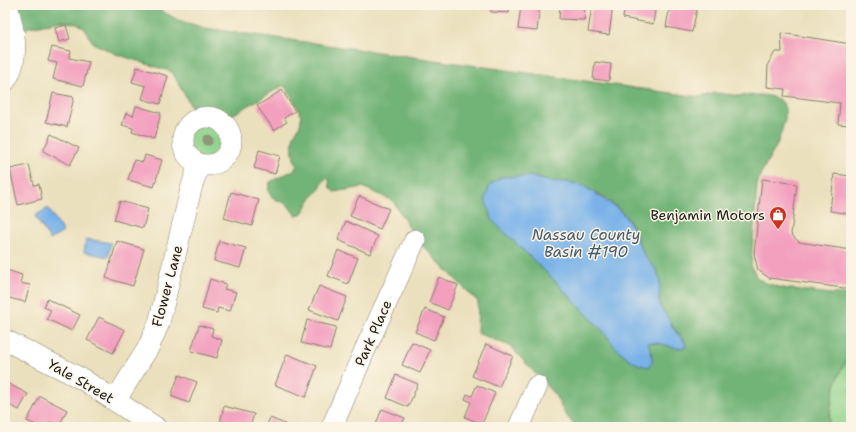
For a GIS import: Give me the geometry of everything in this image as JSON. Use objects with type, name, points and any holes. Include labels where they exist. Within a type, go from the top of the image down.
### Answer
[{"type":"street","points":[[5,81],[13,65],[14,55],[14,30],[7,5]]},
{"type":"street","name":"Flower Lane","points":[[115,401],[148,348],[159,323],[191,189],[199,164]]},
{"type":"street","name":"Park Place","points":[[332,427],[415,240]]},
{"type":"street","name":"Yale Street","points":[[5,340],[82,379],[155,427]]},
{"type":"street","points":[[519,427],[537,386]]},
{"type":"green space","points":[[5,5],[146,5],[156,8],[178,20],[205,28],[700,97],[716,93],[740,96],[759,95],[778,99],[783,103],[785,109],[785,120],[777,145],[761,173],[757,186],[751,265],[757,278],[766,283],[782,288],[831,294],[851,294],[851,350],[848,359],[840,372],[833,392],[829,427],[576,427],[565,414],[555,395],[510,346],[477,333],[478,302],[416,239],[393,201],[363,187],[334,192],[330,188],[329,180],[327,178],[323,181],[304,211],[296,216],[287,204],[271,196],[268,191],[270,182],[294,170],[297,166],[293,155],[293,142],[294,135],[300,125],[301,118],[297,105],[284,85],[220,122],[209,118],[198,119],[172,72],[116,54],[93,43],[85,29],[78,24],[61,21],[29,27],[14,36]],"holes":[[[530,176],[550,182],[568,182],[585,187],[602,196],[624,214],[634,229],[645,257],[658,273],[660,305],[669,321],[684,341],[677,348],[648,342],[652,360],[629,359],[615,347],[605,333],[526,251]]]},
{"type":"green space","points":[[207,117],[216,119],[224,124],[229,132],[231,141],[229,150],[224,158],[216,163],[207,165],[198,163],[190,158],[185,150],[183,141],[185,132],[190,124],[198,119]]},
{"type":"green space","points":[[851,350],[851,427],[829,427],[835,385]]},
{"type":"water","name":"Nassau County Basin #190","points":[[530,176],[551,182],[567,182],[584,186],[617,208],[624,215],[629,222],[645,257],[657,271],[660,281],[659,300],[661,308],[669,319],[672,327],[684,341],[686,346],[677,348],[648,342],[652,361],[648,367],[640,365],[629,359],[615,347],[605,333],[552,278],[493,221],[485,199],[490,185],[501,177]]},
{"type":"water","points":[[48,208],[63,232],[50,240],[35,216]]},
{"type":"water","points":[[86,239],[111,243],[108,257],[84,252]]},
{"type":"building","points":[[284,5],[305,5],[304,10],[284,7]]},
{"type":"building","points":[[491,5],[510,5],[509,13],[491,12]]},
{"type":"building","points":[[521,5],[540,5],[537,31],[518,29]]},
{"type":"building","points":[[560,5],[585,5],[584,20],[559,19]]},
{"type":"building","points":[[592,5],[613,5],[609,35],[588,32]]},
{"type":"building","points":[[625,5],[656,5],[653,24],[623,18]]},
{"type":"building","points":[[670,5],[697,9],[692,32],[666,27]]},
{"type":"building","points":[[66,25],[70,39],[59,42],[55,28]]},
{"type":"building","points":[[781,33],[851,44],[851,125],[838,124],[840,103],[784,96],[785,89],[767,87],[768,64],[775,52],[782,52]]},
{"type":"building","points":[[52,47],[71,51],[69,58],[89,62],[83,86],[53,79],[57,63],[48,61]]},
{"type":"building","points":[[595,62],[611,64],[609,81],[593,79]]},
{"type":"building","points":[[137,67],[168,76],[160,104],[142,99],[146,86],[132,82]]},
{"type":"building","points":[[282,90],[295,111],[284,118],[287,122],[274,130],[257,106]]},
{"type":"building","points":[[53,93],[74,97],[67,127],[46,122]]},
{"type":"building","points":[[136,106],[161,113],[154,139],[132,132],[133,128],[122,125],[126,113],[133,116]]},
{"type":"building","points":[[51,134],[79,148],[70,165],[43,151]]},
{"type":"building","points":[[259,150],[280,156],[275,174],[254,168]]},
{"type":"building","points":[[145,155],[162,160],[154,187],[128,180],[134,160],[143,162]]},
{"type":"building","points":[[29,165],[34,185],[39,184],[42,199],[18,205],[10,169]]},
{"type":"building","points":[[834,174],[851,176],[851,214],[830,211]]},
{"type":"building","points":[[762,179],[797,184],[791,234],[799,242],[851,250],[851,289],[769,278],[758,270],[754,254]]},
{"type":"building","points":[[231,192],[259,200],[252,226],[224,218]]},
{"type":"building","points":[[359,196],[389,209],[380,229],[350,216]]},
{"type":"building","points":[[120,201],[148,209],[143,228],[114,220]]},
{"type":"building","points":[[346,221],[378,236],[370,254],[338,240]]},
{"type":"building","points":[[117,241],[144,249],[133,286],[106,278]]},
{"type":"building","points":[[219,241],[246,248],[240,268],[214,261]]},
{"type":"building","points":[[338,250],[358,258],[348,284],[328,276]]},
{"type":"building","points":[[7,270],[22,275],[20,283],[30,285],[25,302],[5,297],[5,277]]},
{"type":"building","points":[[439,277],[458,285],[448,310],[429,302]]},
{"type":"building","points":[[210,279],[226,284],[224,289],[236,292],[230,311],[218,308],[217,313],[202,309]]},
{"type":"building","points":[[319,286],[347,297],[338,321],[309,310]]},
{"type":"building","points":[[47,299],[80,315],[72,331],[47,319],[51,310],[44,307]]},
{"type":"building","points":[[425,309],[444,317],[434,340],[415,332]]},
{"type":"building","points":[[99,317],[125,330],[113,353],[87,340]]},
{"type":"building","points":[[307,320],[336,327],[330,350],[301,343]]},
{"type":"building","points":[[199,325],[213,329],[211,336],[222,340],[217,358],[191,351]]},
{"type":"building","points":[[412,342],[430,350],[420,373],[402,365]]},
{"type":"building","points":[[486,344],[513,356],[499,387],[472,376]]},
{"type":"building","points":[[287,354],[317,366],[306,397],[275,385]]},
{"type":"building","points":[[179,375],[197,382],[189,403],[171,396]]},
{"type":"building","points":[[396,375],[418,384],[408,407],[387,398]]},
{"type":"building","points":[[5,382],[28,394],[19,410],[9,405],[5,413]]},
{"type":"building","points":[[477,385],[495,393],[482,424],[465,417],[471,402],[465,399],[467,394],[472,396]]},
{"type":"building","points":[[40,396],[67,410],[59,426],[50,422],[47,427],[40,427],[27,421]]},
{"type":"building","points":[[224,406],[254,414],[250,427],[219,427]]},
{"type":"building","points":[[382,409],[405,418],[401,427],[375,427]]},
{"type":"building","points":[[270,418],[285,424],[284,427],[266,427]]},
{"type":"place","name":"Benjamin Motors","points":[[778,230]]}]
